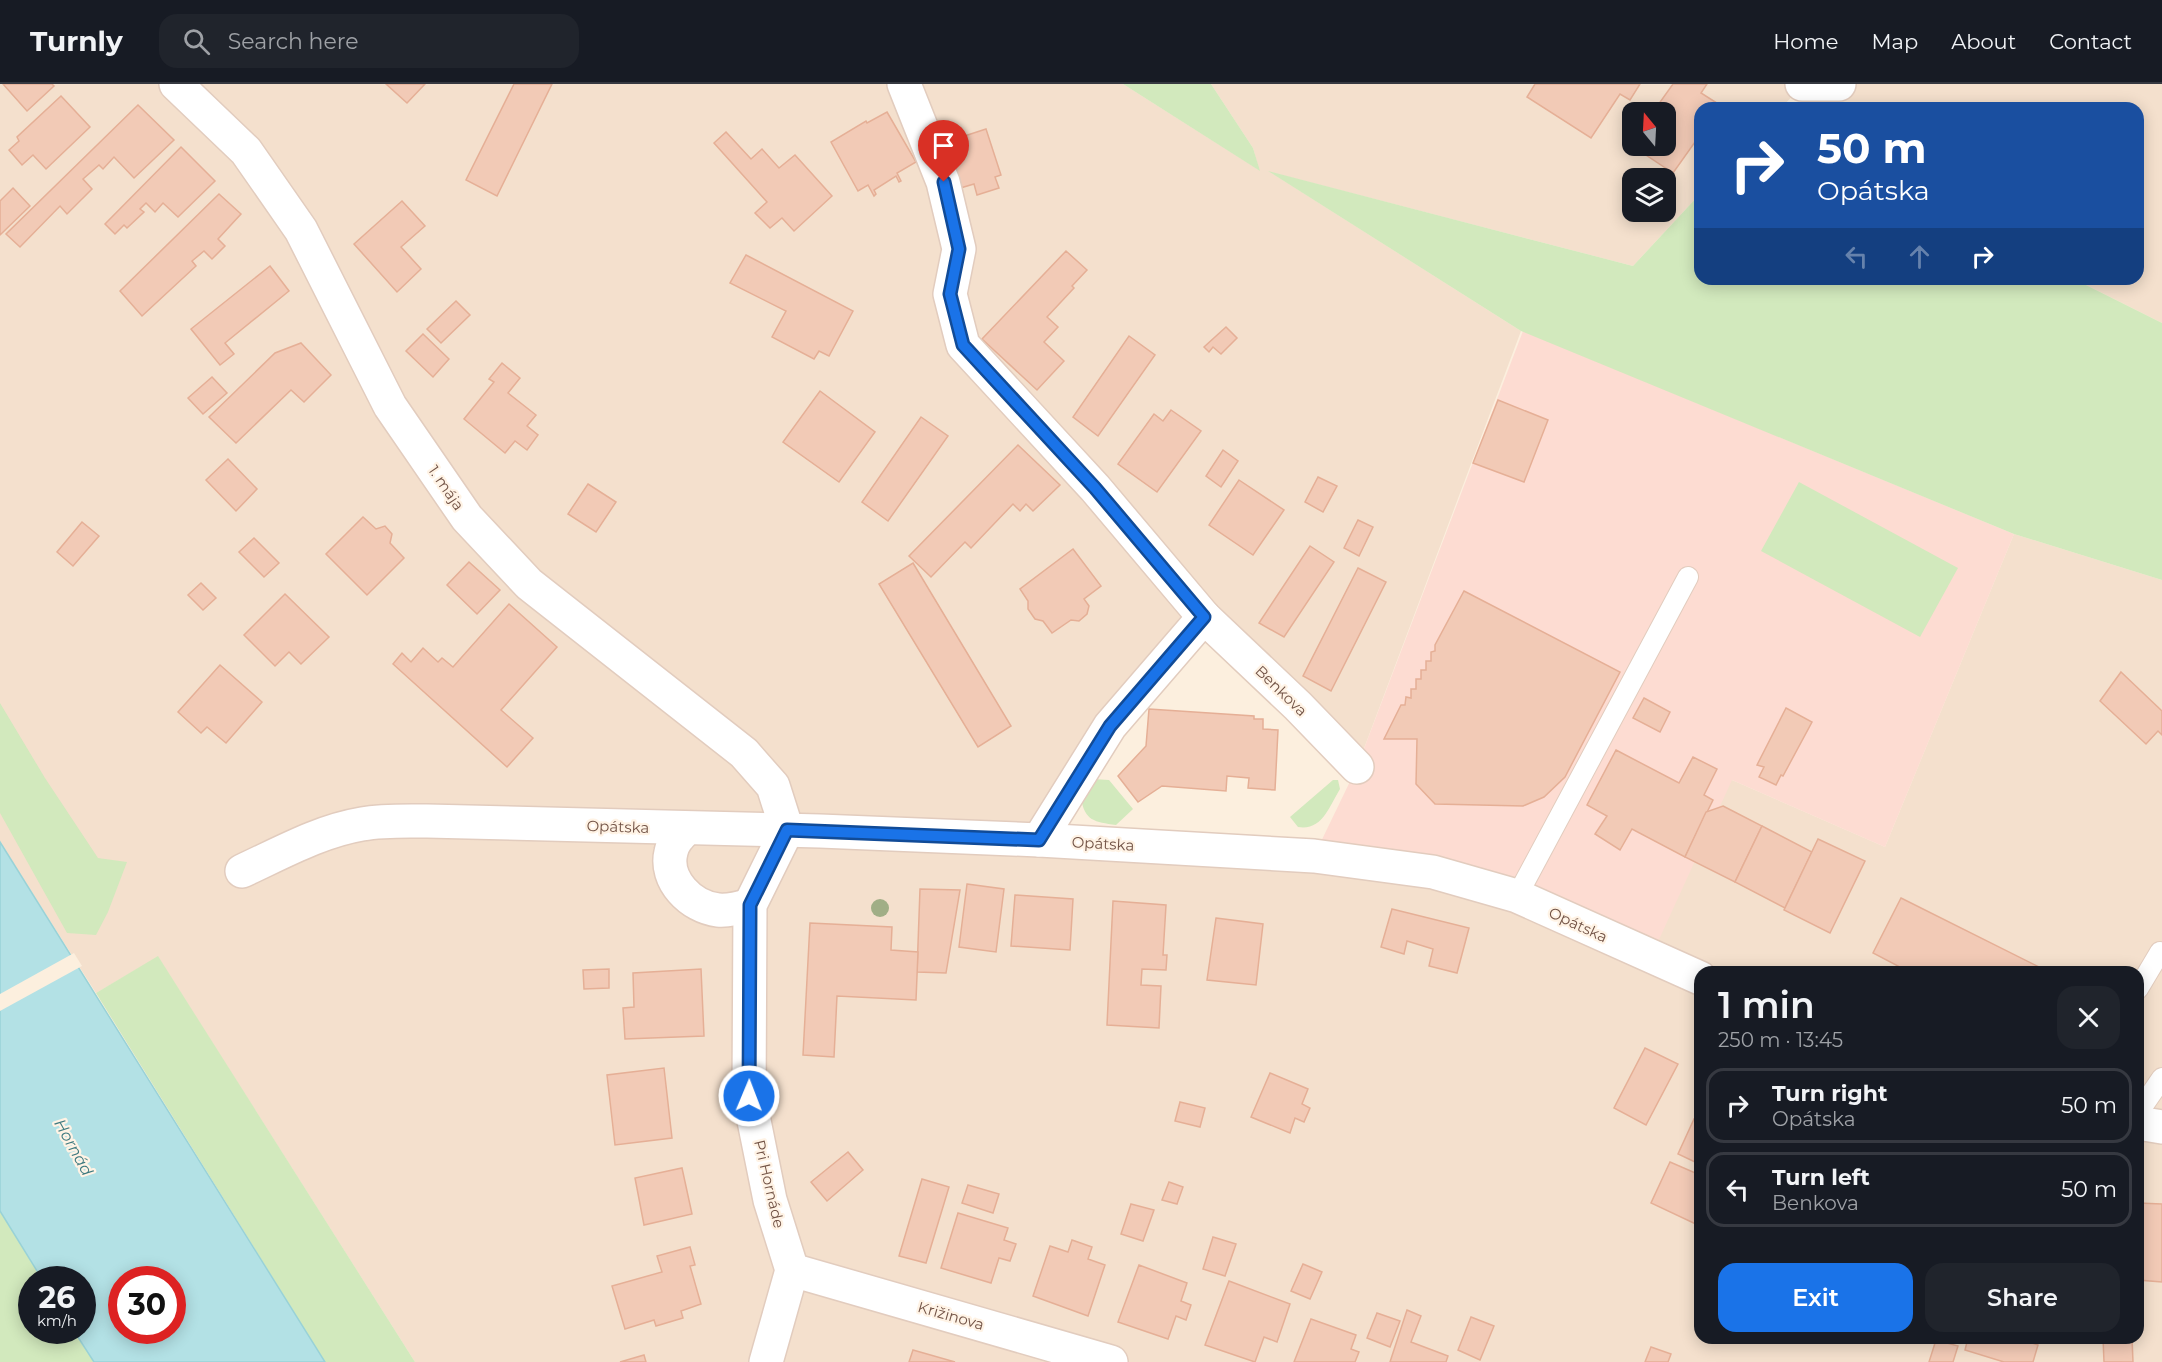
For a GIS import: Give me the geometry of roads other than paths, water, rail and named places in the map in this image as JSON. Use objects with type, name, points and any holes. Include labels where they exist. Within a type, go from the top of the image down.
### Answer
[{"type":"street","name":"1. mája","points":[[176,84],[246,151],[301,230],[390,406],[467,518],[529,584],[744,753],[773,786],[787,830]]},
{"type":"street","name":"Benkova","points":[[904,84],[944,182],[959,249],[950,294],[963,345],[1095,488],[1204,617],[1298,706],[1358,767]]},
{"type":"street","points":[[1802,84],[1839,84]]},
{"type":"street","points":[[1039,840],[1110,726],[1204,617]]},
{"type":"street","name":"Opátska","points":[[242,871],[311,839],[362,824],[427,821],[787,830],[1039,840],[1314,856],[1433,872],[1517,896],[1694,975]]},
{"type":"street","points":[[686,829],[675,840],[670,853],[670,870],[677,885],[686,895],[701,905],[717,910],[732,910],[750,905]]},
{"type":"street","name":"Pri Hornáde","points":[[787,830],[750,905],[749,1096],[770,1200],[792,1270]]},
{"type":"street","points":[[2144,1124],[2162,1127]]},
{"type":"street","points":[[766,1362],[792,1270]]},
{"type":"street","name":"Križinova","points":[[792,1270],[1111,1362]]},
{"type":"lane","points":[[1517,896],[1688,577]]},
{"type":"lane","points":[[2144,979],[2160,952]]},
{"type":"lane","points":[[2144,1104],[2162,1078]]},
{"type":"water","name":"Hornád","points":[[0,842],[325,1362],[94,1362],[82,1344],[96,1344],[96,1266],[34,1266],[0,1211]]}]
